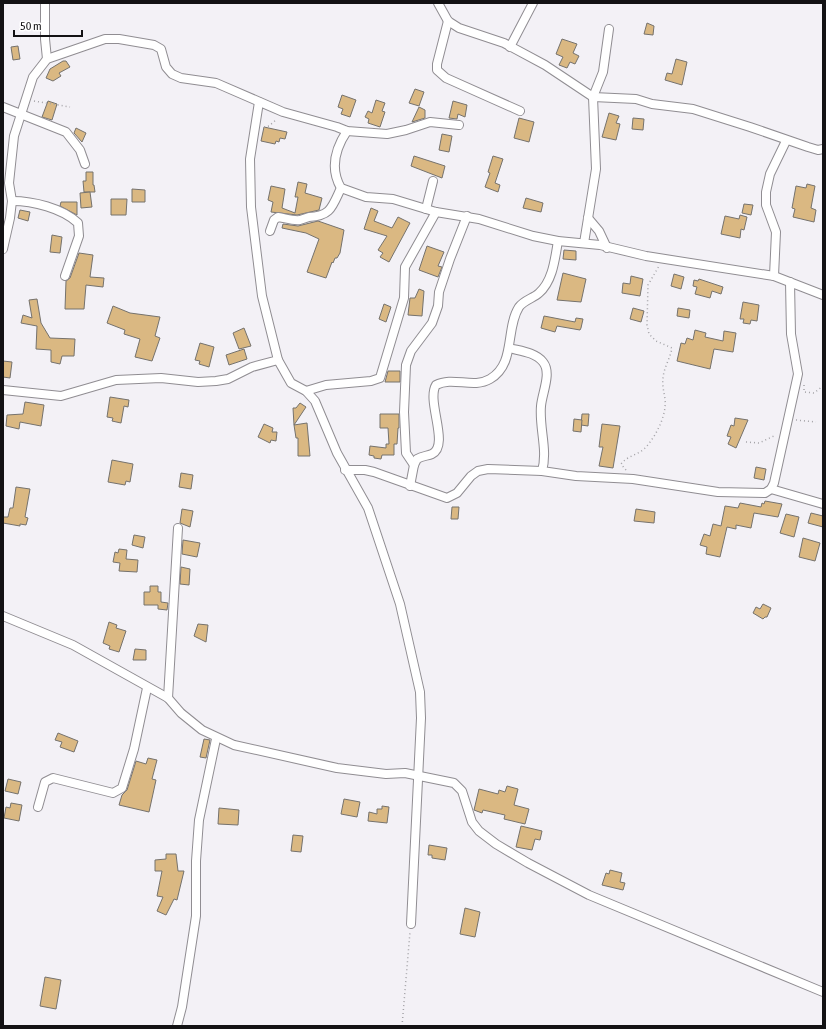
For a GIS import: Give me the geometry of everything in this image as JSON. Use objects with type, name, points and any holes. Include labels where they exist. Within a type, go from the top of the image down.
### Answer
[{"type":"street","points":[[45,3],[47,59]]},
{"type":"street","points":[[438,3],[448,21],[459,28],[510,47],[545,65],[593,97],[636,100],[652,104],[693,109],[750,127],[786,141],[818,150],[823,149]]},
{"type":"street","points":[[510,47],[533,3]]},
{"type":"street","points":[[448,21],[437,64],[437,70],[446,78],[520,111]]},
{"type":"street","points":[[584,243],[596,169],[593,97],[603,72],[609,29]]},
{"type":"street","points":[[3,249],[9,225],[12,201],[6,181],[14,136],[34,77],[47,59],[105,39],[142,41],[154,45],[161,49],[166,67],[172,74],[181,78],[216,83],[283,112],[337,127],[347,132],[387,134],[430,122],[460,125]]},
{"type":"street","points":[[259,102],[250,159],[250,207],[262,296],[278,360],[291,383],[306,391],[315,401],[346,470],[368,508],[402,611],[420,692],[421,718],[411,924]]},
{"type":"street","points":[[3,107],[66,132],[80,150],[85,164]]},
{"type":"street","points":[[347,132],[338,144],[334,166],[336,178],[341,188],[366,197],[400,201],[436,212],[467,216],[517,232],[558,241],[600,245],[607,248],[664,259],[774,276],[823,295]]},
{"type":"street","points":[[774,276],[776,232],[766,205],[766,192],[770,174],[786,141]]},
{"type":"street","points":[[426,209],[433,181]]},
{"type":"street","points":[[270,231],[274,220],[278,217],[298,220],[307,217],[320,218],[326,214],[334,203],[341,188]]},
{"type":"street","points":[[12,201],[34,203],[62,214],[78,224],[79,236],[65,276]]},
{"type":"street","points":[[306,391],[326,385],[371,381],[380,378],[404,298],[405,267],[436,212]]},
{"type":"street","points":[[414,465],[406,452],[404,412],[406,365],[411,351],[432,323],[438,306],[439,292],[467,216]]},
{"type":"street","points":[[588,218],[599,231],[607,248]]},
{"type":"street","points":[[410,486],[414,465],[417,459],[422,456],[432,454],[438,444],[439,434],[432,398],[436,385],[443,381],[478,383],[490,379],[498,372],[504,364],[509,348],[514,321],[519,307],[536,296],[546,283],[555,260],[558,241]]},
{"type":"street","points":[[346,470],[365,470],[447,498],[458,493],[471,476],[478,471],[488,469],[542,471],[576,476],[633,479],[718,492],[765,493],[771,489],[776,475],[798,374],[791,334],[790,282]]},
{"type":"street","points":[[509,348],[536,356],[543,361],[546,369],[541,407],[545,455],[542,471]]},
{"type":"street","points":[[3,390],[61,396],[116,380],[161,378],[198,382],[228,380],[252,367],[278,360]]},
{"type":"street","points":[[771,489],[823,504]]},
{"type":"street","points":[[168,698],[178,528]]},
{"type":"street","points":[[3,616],[73,645],[147,688],[168,698],[181,713],[202,730],[216,738],[241,747],[337,768],[386,774],[405,773],[454,783],[462,791],[472,822],[479,831],[496,844],[563,882],[589,895],[823,992]]},
{"type":"street","points":[[38,807],[45,782],[53,778],[113,793],[122,788],[134,749],[147,688]]},
{"type":"street","points":[[177,1026],[182,1007],[196,916],[196,861],[199,820],[216,738]]},
{"type":"path","points":[[25,100],[70,107]]},
{"type":"path","points":[[254,130],[270,126],[283,112]]},
{"type":"path","points":[[633,479],[621,464],[626,458],[646,448],[664,413],[665,400],[663,377],[672,348],[656,341],[650,334],[647,325],[648,285],[664,259]]},
{"type":"path","points":[[798,374],[805,387],[804,392],[814,393],[823,386]]},
{"type":"path","points":[[402,1026],[411,924]]},
{"type":"building","points":[[647,23],[654,26],[653,35],[644,34]]},
{"type":"building","points":[[562,39],[577,44],[573,53],[579,56],[575,64],[570,62],[567,68],[559,65],[563,57],[556,54]]},
{"type":"building","points":[[18,46],[20,59],[13,60],[11,47]]},
{"type":"building","points":[[676,59],[687,62],[682,85],[665,80],[667,73],[672,74]]},
{"type":"building","points":[[63,61],[66,61],[70,67],[59,73],[61,76],[53,81],[46,78],[50,69]]},
{"type":"building","points":[[415,89],[424,92],[419,106],[409,103]]},
{"type":"building","points":[[342,95],[356,100],[350,117],[341,114],[343,109],[338,107]]},
{"type":"building","points":[[376,100],[385,103],[382,111],[385,112],[380,127],[368,123],[369,119],[365,117],[368,111],[372,113]]},
{"type":"building","points":[[48,101],[57,104],[52,120],[42,117]]},
{"type":"building","points":[[453,101],[467,105],[465,117],[458,114],[457,119],[449,118]]},
{"type":"building","points":[[419,107],[425,110],[425,118],[412,122]]},
{"type":"building","points":[[609,113],[619,116],[616,123],[620,124],[616,140],[602,137]]},
{"type":"building","points":[[519,118],[534,122],[529,142],[514,138]]},
{"type":"building","points":[[633,118],[644,119],[643,130],[632,129]]},
{"type":"building","points":[[264,127],[287,132],[285,139],[280,138],[279,142],[276,141],[275,144],[261,141]]},
{"type":"building","points":[[76,128],[86,133],[82,142],[74,133]]},
{"type":"building","points":[[442,134],[452,136],[449,152],[439,150]]},
{"type":"building","points":[[414,156],[445,166],[442,178],[411,166]]},
{"type":"building","points":[[493,156],[503,159],[495,183],[500,185],[498,192],[485,187],[490,173],[488,172]]},
{"type":"building","points":[[86,172],[93,172],[93,185],[95,192],[84,192],[83,181],[86,181]]},
{"type":"building","points":[[298,182],[307,184],[305,193],[322,198],[319,210],[297,215],[271,212],[273,202],[268,200],[271,186],[285,189],[282,208],[295,213],[298,197],[295,197]]},
{"type":"building","points":[[807,184],[815,186],[811,208],[816,210],[814,222],[793,217],[795,209],[792,208],[796,186],[806,188]]},
{"type":"building","points":[[132,189],[145,190],[145,202],[132,202]]},
{"type":"building","points":[[90,192],[92,207],[81,208],[80,193]]},
{"type":"building","points":[[526,198],[543,203],[541,212],[523,208]]},
{"type":"building","points":[[111,199],[127,199],[126,215],[111,215]]},
{"type":"building","points":[[61,202],[77,202],[77,215],[60,206]]},
{"type":"building","points":[[744,204],[753,205],[751,215],[742,213]]},
{"type":"building","points":[[371,208],[378,211],[374,221],[392,228],[398,217],[410,223],[389,262],[380,257],[383,253],[378,250],[387,236],[364,229]]},
{"type":"building","points":[[20,210],[30,212],[28,221],[18,218]]},
{"type":"building","points":[[740,215],[747,217],[744,230],[741,229],[740,238],[721,234],[725,216],[739,219]]},
{"type":"building","points":[[318,221],[344,230],[340,253],[337,258],[335,258],[333,263],[332,262],[326,278],[307,272],[319,239],[306,233],[282,228],[283,224],[298,226]]},
{"type":"building","points":[[52,235],[62,237],[60,253],[50,252]]},
{"type":"building","points":[[427,246],[444,252],[438,266],[442,267],[438,277],[419,270]]},
{"type":"building","points":[[564,250],[576,251],[576,260],[563,259]]},
{"type":"building","points":[[79,253],[93,255],[90,277],[104,278],[103,287],[86,285],[84,309],[65,309],[66,281],[70,278]]},
{"type":"building","points":[[563,273],[586,279],[581,302],[557,300]]},
{"type":"building","points":[[674,274],[684,277],[681,289],[671,286]]},
{"type":"building","points":[[631,276],[643,279],[640,296],[622,293],[623,283],[630,284]]},
{"type":"building","points":[[699,279],[723,287],[721,294],[712,291],[710,298],[695,294],[697,287],[693,286],[694,280],[698,281]]},
{"type":"building","points":[[419,289],[424,291],[422,316],[408,315],[410,298],[415,298]]},
{"type":"building","points":[[37,299],[41,323],[50,338],[75,339],[74,356],[62,356],[60,364],[51,362],[51,350],[36,349],[37,326],[21,323],[23,315],[32,318],[29,300]]},
{"type":"building","points":[[743,302],[759,305],[757,321],[751,320],[750,324],[743,323],[744,319],[740,319]]},
{"type":"building","points":[[384,304],[391,307],[386,322],[379,319]]},
{"type":"building","points":[[113,306],[130,313],[160,317],[155,336],[160,338],[152,361],[135,357],[140,339],[124,334],[125,330],[107,323]]},
{"type":"building","points":[[633,308],[644,311],[641,322],[630,319]]},
{"type":"building","points":[[678,308],[690,310],[689,318],[677,316]]},
{"type":"building","points":[[544,316],[575,322],[576,318],[583,319],[580,330],[557,326],[555,332],[541,328]]},
{"type":"building","points":[[244,328],[251,346],[239,349],[233,333]]},
{"type":"building","points":[[695,330],[706,333],[705,337],[723,341],[724,331],[736,333],[733,352],[714,349],[710,369],[677,361],[681,343],[685,344],[687,338],[693,340]]},
{"type":"building","points":[[200,343],[214,347],[209,367],[199,364],[200,361],[195,360]]},
{"type":"building","points":[[244,349],[247,359],[229,365],[226,355]]},
{"type":"building","points":[[3,361],[12,362],[10,378],[3,377]]},
{"type":"building","points":[[388,371],[400,371],[400,382],[385,382]]},
{"type":"building","points":[[110,397],[129,400],[128,407],[124,406],[121,423],[112,421],[113,418],[107,417]]},
{"type":"building","points":[[25,402],[44,405],[41,426],[20,422],[19,429],[6,426],[7,415],[23,414]]},
{"type":"building","points":[[300,403],[306,407],[294,425],[293,408],[296,408]]},
{"type":"building","points":[[380,414],[399,414],[399,428],[397,444],[394,444],[394,455],[382,455],[381,459],[374,458],[374,456],[369,455],[370,446],[386,448],[386,444],[389,444],[388,428],[380,428]]},
{"type":"building","points":[[582,414],[589,414],[588,426],[581,425]]},
{"type":"building","points":[[735,418],[748,420],[736,448],[728,444],[731,437],[727,436],[731,425],[734,426]]},
{"type":"building","points":[[574,419],[582,420],[581,432],[573,431]]},
{"type":"building","points":[[307,423],[310,456],[298,456],[298,438],[296,438],[294,425]]},
{"type":"building","points":[[264,424],[273,428],[272,432],[277,432],[276,441],[271,440],[270,443],[258,437]]},
{"type":"building","points":[[602,424],[620,426],[613,468],[599,466],[603,447],[599,447]]},
{"type":"building","points":[[112,460],[133,464],[130,482],[126,481],[125,485],[108,482]]},
{"type":"building","points":[[756,467],[766,469],[764,480],[754,478]]},
{"type":"building","points":[[181,473],[193,475],[191,489],[179,487]]},
{"type":"building","points":[[16,487],[30,489],[25,517],[28,518],[26,525],[20,524],[20,526],[3,523],[3,517],[8,517],[10,508],[13,508]]},
{"type":"building","points":[[765,501],[782,504],[778,517],[754,513],[751,528],[736,525],[736,529],[727,527],[720,557],[706,554],[707,547],[700,545],[704,534],[710,536],[713,524],[721,526],[725,506],[738,508],[740,503],[761,507],[762,503],[764,504]]},
{"type":"building","points":[[452,507],[459,507],[458,519],[451,519]]},
{"type":"building","points":[[182,509],[193,511],[190,527],[180,523]]},
{"type":"building","points":[[636,509],[655,512],[654,523],[634,521]]},
{"type":"building","points":[[811,513],[823,516],[823,527],[808,523]]},
{"type":"building","points":[[786,514],[799,517],[794,537],[780,533]]},
{"type":"building","points":[[134,535],[145,537],[143,548],[132,545]]},
{"type":"building","points":[[803,538],[820,543],[815,561],[799,557]]},
{"type":"building","points":[[183,540],[200,543],[197,557],[182,554]]},
{"type":"building","points":[[119,549],[127,550],[126,559],[138,560],[137,572],[119,571],[120,563],[113,562],[115,552],[118,553]]},
{"type":"building","points":[[181,567],[190,569],[189,585],[180,584]]},
{"type":"building","points":[[150,586],[158,586],[158,592],[161,592],[161,602],[168,603],[167,610],[158,609],[158,605],[144,605],[144,592],[150,592]]},
{"type":"building","points":[[763,604],[771,608],[767,617],[763,619],[753,613],[756,607],[760,609]]},
{"type":"building","points":[[109,622],[117,625],[116,628],[126,631],[119,652],[109,649],[110,646],[103,643]]},
{"type":"building","points":[[198,624],[208,625],[206,642],[194,636]]},
{"type":"building","points":[[135,649],[146,650],[146,660],[133,660]]},
{"type":"building","points":[[58,733],[78,741],[74,752],[60,747],[62,742],[55,740]]},
{"type":"building","points":[[204,739],[210,740],[206,758],[200,757]]},
{"type":"building","points":[[148,758],[157,760],[152,779],[156,780],[149,812],[119,805],[122,795],[127,790],[136,761],[146,764]]},
{"type":"building","points":[[8,779],[21,782],[18,794],[5,791]]},
{"type":"building","points":[[507,786],[518,789],[514,805],[529,809],[525,824],[504,819],[505,815],[483,810],[482,813],[474,810],[479,789],[498,794],[499,790],[505,792]]},
{"type":"building","points":[[344,799],[360,802],[357,817],[341,814]]},
{"type":"building","points":[[11,803],[22,805],[19,821],[4,818],[6,807],[10,808]]},
{"type":"building","points":[[382,806],[389,807],[387,823],[368,821],[369,812],[377,814],[377,809],[382,809]]},
{"type":"building","points":[[219,808],[239,810],[238,825],[218,824]]},
{"type":"building","points":[[521,826],[542,831],[540,840],[535,839],[532,850],[516,847]]},
{"type":"building","points":[[293,835],[303,836],[301,852],[291,851]]},
{"type":"building","points":[[429,845],[447,848],[445,860],[432,858],[432,855],[428,855]]},
{"type":"building","points":[[166,854],[176,854],[178,871],[184,871],[177,900],[174,899],[166,915],[157,911],[163,897],[157,896],[162,871],[155,871],[155,860],[166,859]]},
{"type":"building","points":[[610,870],[622,873],[620,882],[625,883],[623,890],[602,885],[606,873],[609,874]]},
{"type":"building","points":[[465,908],[480,912],[475,937],[460,934]]},
{"type":"building","points":[[45,977],[61,980],[56,1009],[40,1006]]}]
